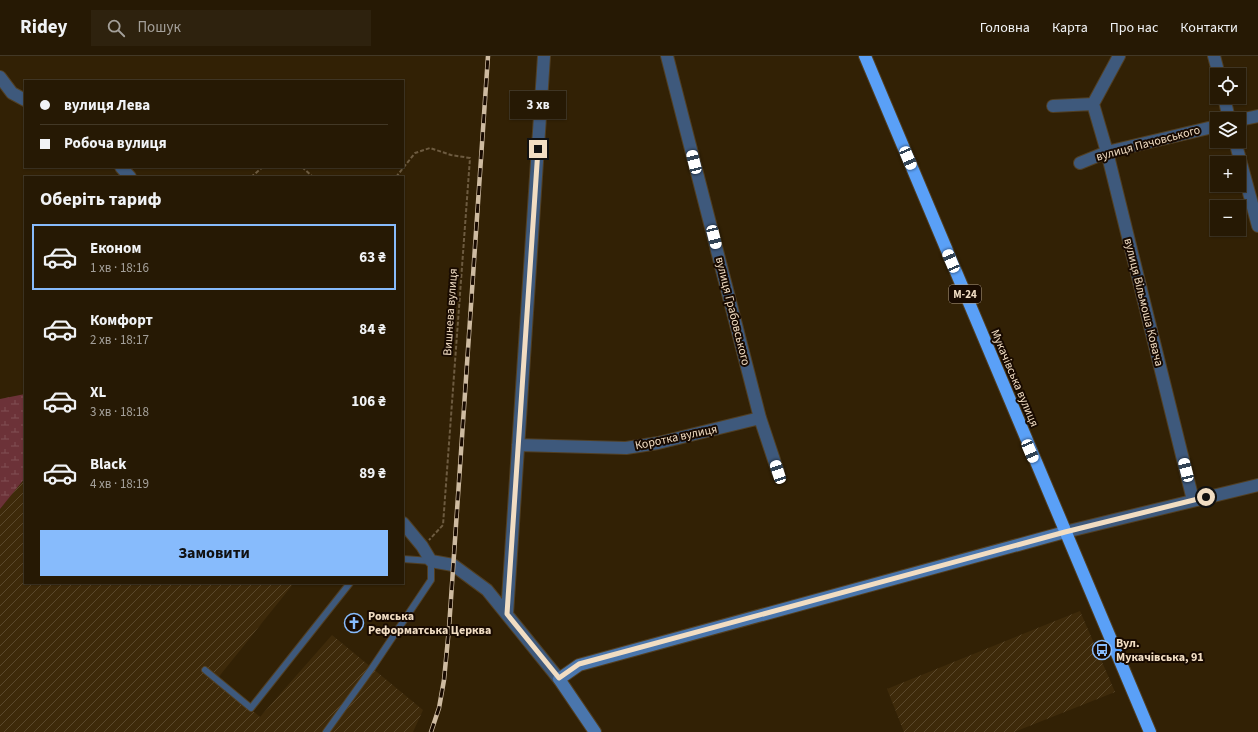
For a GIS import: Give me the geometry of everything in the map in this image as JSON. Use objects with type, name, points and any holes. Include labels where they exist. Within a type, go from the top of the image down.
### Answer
[{"type":"highway","name":"Мукачівська вулиця","points":[[865,56],[1150,732]]},
{"type":"street","points":[[507,614],[544,56]]},
{"type":"street","name":"вулиця Грабовського","points":[[667,56],[760,418],[778,472]]},
{"type":"street","points":[[1053,106],[1093,104],[1119,56]]},
{"type":"street","points":[[1214,56],[1217,68]]},
{"type":"street","points":[[0,77],[12,93],[24,99]]},
{"type":"street","name":"вулиця Вільмоша Ковача","points":[[1093,104],[1107,152],[1193,500]]},
{"type":"street","points":[[1246,119],[1258,116]]},
{"type":"street","name":"вулиця Пачовського","points":[[1080,162],[1107,152],[1210,128]]},
{"type":"street","points":[[1237,148],[1258,226]]},
{"type":"street","points":[[122,168],[129,176]]},
{"type":"street","name":"Коротка вулиця","points":[[518,445],[626,448],[658,443],[760,418]]},
{"type":"street","points":[[559,678],[579,664],[1065,532],[1258,485]]},
{"type":"street","points":[[404,523],[422,546],[431,561],[453,565],[487,590],[559,678],[595,732]]},
{"type":"lane","points":[[326,732],[432,580],[431,561],[404,559]]},
{"type":"lane","points":[[205,670],[251,708],[349,584]]},
{"type":"path","name":"Вишнева вулиця","points":[[404,167],[415,153],[430,148],[451,155],[470,158],[443,525],[429,541],[422,546]]},
{"type":"path","points":[[252,176],[262,168]]},
{"type":"path","points":[[303,168],[312,176]]},
{"type":"path","name":"Вишнева вулиця","points":[[397,176],[403,168]]},
{"type":"shaded area","points":[[24,479],[24,584],[293,584],[217,679],[260,717],[332,635],[423,710],[413,732],[0,732],[0,509]]},
{"type":"shaded area","points":[[1080,611],[1115,692],[1014,732],[904,732],[887,689]]},
{"type":"green space","points":[[24,394],[24,479],[0,509],[0,399]]},
{"type":"railway","points":[[431,732],[439,708],[444,680],[449,628],[488,56]]},
{"type":"place","name":"Ромська Реформатська Церква","points":[[354,623]]},
{"type":"place","name":"Вул. Мукачівська, 91","points":[[1102,650]]},
{"type":"route","points":[[538,149],[507,614],[559,678],[579,664],[1065,532],[1206,497]]}]
